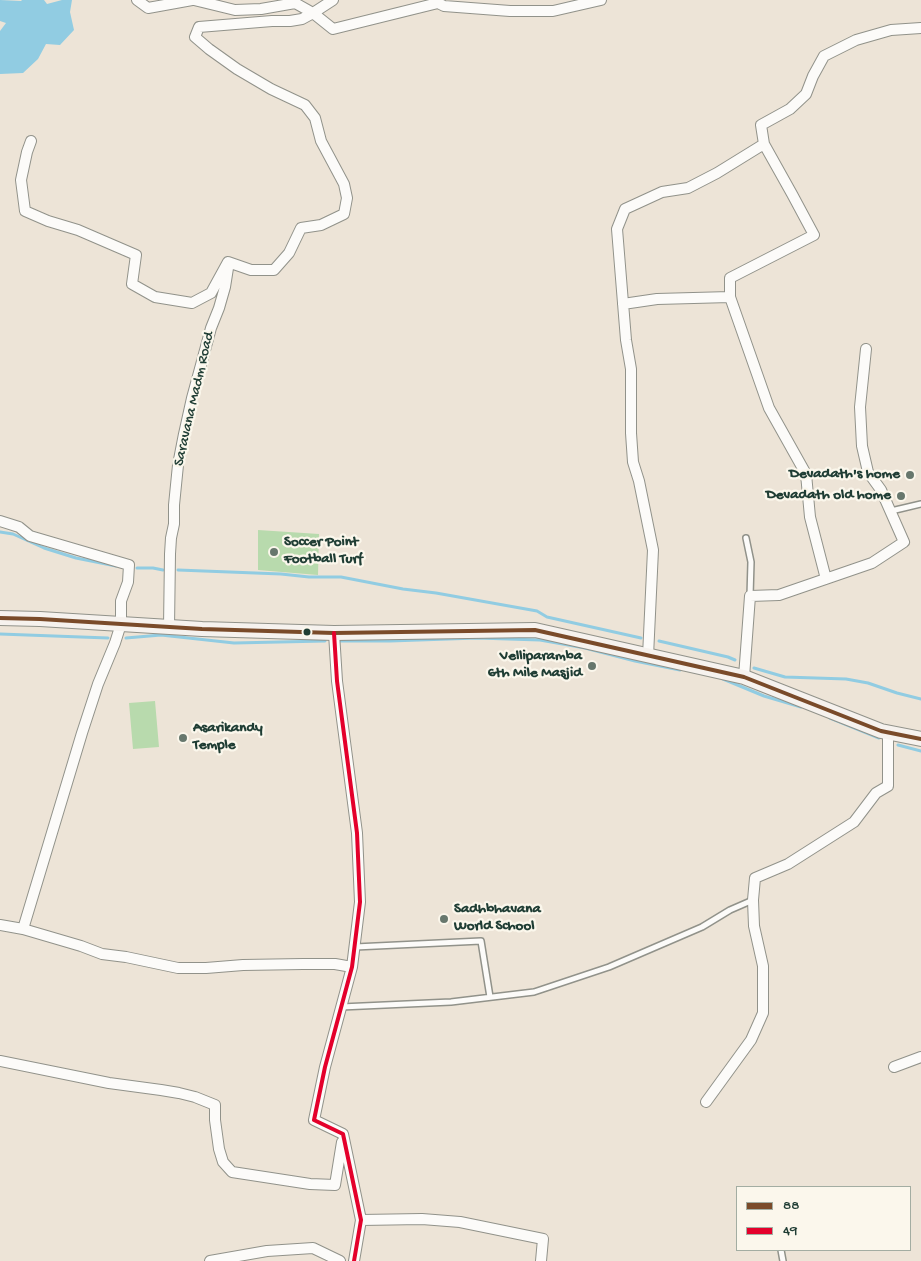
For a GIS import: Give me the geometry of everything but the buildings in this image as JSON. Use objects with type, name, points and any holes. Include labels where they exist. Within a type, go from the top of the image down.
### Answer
[{"type":"main road","points":[[0,618],[334,633],[535,630],[744,677],[881,731],[921,739]]},
{"type":"street","points":[[137,0],[148,8],[193,0],[235,10],[261,9],[295,3],[313,13],[333,29],[439,1],[444,6],[553,11],[601,0]]},
{"type":"street","points":[[31,141],[22,180],[25,211],[48,221],[78,230],[136,255],[132,284],[155,297],[192,303],[211,293],[228,262],[251,270],[274,270],[290,254],[301,228],[321,225],[344,214],[347,198],[344,184],[321,142],[315,118],[305,105],[271,89],[237,69],[195,38],[199,28],[302,19],[333,0]]},
{"type":"street","points":[[826,579],[810,517],[806,474],[768,408],[730,297],[730,278],[814,235],[764,144],[761,125],[790,109],[806,94],[824,56],[856,40],[891,30],[921,28]]},
{"type":"street","points":[[648,656],[653,550],[641,490],[633,462],[631,368],[626,340],[617,229],[624,209],[662,192],[688,188],[717,173],[764,144]]},
{"type":"street","name":"Saravana Madm Road","points":[[169,627],[170,554],[178,465],[196,382],[225,287],[228,262]]},
{"type":"street","points":[[623,304],[657,300],[730,297]]},
{"type":"street","points":[[744,677],[750,596],[780,594],[872,563],[904,542],[881,490],[868,472],[862,446],[860,406],[866,349]]},
{"type":"street","points":[[0,522],[19,526],[30,536],[129,564],[128,582],[121,601],[121,624],[82,733],[23,929]]},
{"type":"street","points":[[334,633],[337,681],[357,833],[360,902],[352,967],[325,1067],[314,1120],[343,1134]]},
{"type":"street","points":[[706,1102],[751,1040],[763,1013],[763,966],[754,926],[752,900],[755,878],[788,864],[854,822],[876,792],[888,786],[888,732]]},
{"type":"street","points":[[0,925],[23,929],[102,954],[178,968],[303,964],[334,964],[352,967]]},
{"type":"street","points":[[894,1067],[921,1057]]},
{"type":"street","points":[[0,1061],[109,1083],[178,1093],[216,1105],[216,1120],[222,1162],[232,1172],[310,1184],[335,1185],[343,1134]]},
{"type":"street","points":[[343,1134],[361,1220],[354,1261]]},
{"type":"street","points":[[361,1220],[422,1219],[460,1222],[543,1239],[541,1261]]},
{"type":"street","points":[[210,1261],[267,1251],[313,1248],[340,1261]]},
{"type":"lane","points":[[890,511],[921,504]]},
{"type":"lane","points":[[746,538],[751,562],[750,596]]},
{"type":"lane","points":[[341,1008],[451,1002],[534,992],[609,967],[702,927],[730,910],[752,900]]},
{"type":"lane","points":[[355,947],[481,941],[490,998]]},
{"type":"green space","points":[[258,530],[319,534],[318,575],[258,570]]},
{"type":"green space","points":[[155,701],[159,747],[133,749],[129,703]]},
{"type":"water","points":[[0,0],[44,0],[47,4],[62,0],[72,0],[70,12],[74,30],[60,45],[46,44],[38,59],[23,73],[0,74],[0,31],[6,23],[0,21]]},
{"type":"waterway","points":[[0,532],[13,534],[44,548],[76,558],[116,566]]},
{"type":"waterway","points":[[137,568],[163,570]]},
{"type":"waterway","points":[[178,570],[341,577],[537,611],[547,617],[641,638]]},
{"type":"waterway","points":[[0,634],[108,638]]},
{"type":"waterway","points":[[126,638],[161,635],[234,643],[325,641]]},
{"type":"waterway","points":[[341,641],[477,638],[540,640],[585,648],[680,670]]},
{"type":"waterway","points":[[659,641],[735,660]]},
{"type":"waterway","points":[[754,668],[785,677],[846,679],[868,683],[921,699]]},
{"type":"waterway","points":[[723,679],[764,696],[801,707]]},
{"type":"waterway","points":[[830,718],[879,738]]},
{"type":"waterway","points":[[898,745],[921,751]]},
{"type":"transit line","name":"88","points":[[0,618],[202,629],[334,633],[535,630],[744,677],[881,731],[921,739]]},
{"type":"transit line","name":"49","points":[[334,633],[337,681],[357,833],[360,902],[352,967],[325,1067],[314,1120],[343,1134],[361,1220],[354,1261]]},
{"type":"place","name":"Devadath's home","points":[[910,475]]},
{"type":"place","name":"Devadath old home","points":[[901,496]]},
{"type":"place","name":"Soccer Point Football Turf","points":[[274,552]]},
{"type":"place","name":"Velliparamba 6th Mile Masjid","points":[[592,666]]},
{"type":"place","name":"Asarikandy Temple","points":[[183,738]]},
{"type":"place","name":"Sadhbhavana World School","points":[[444,919]]}]
